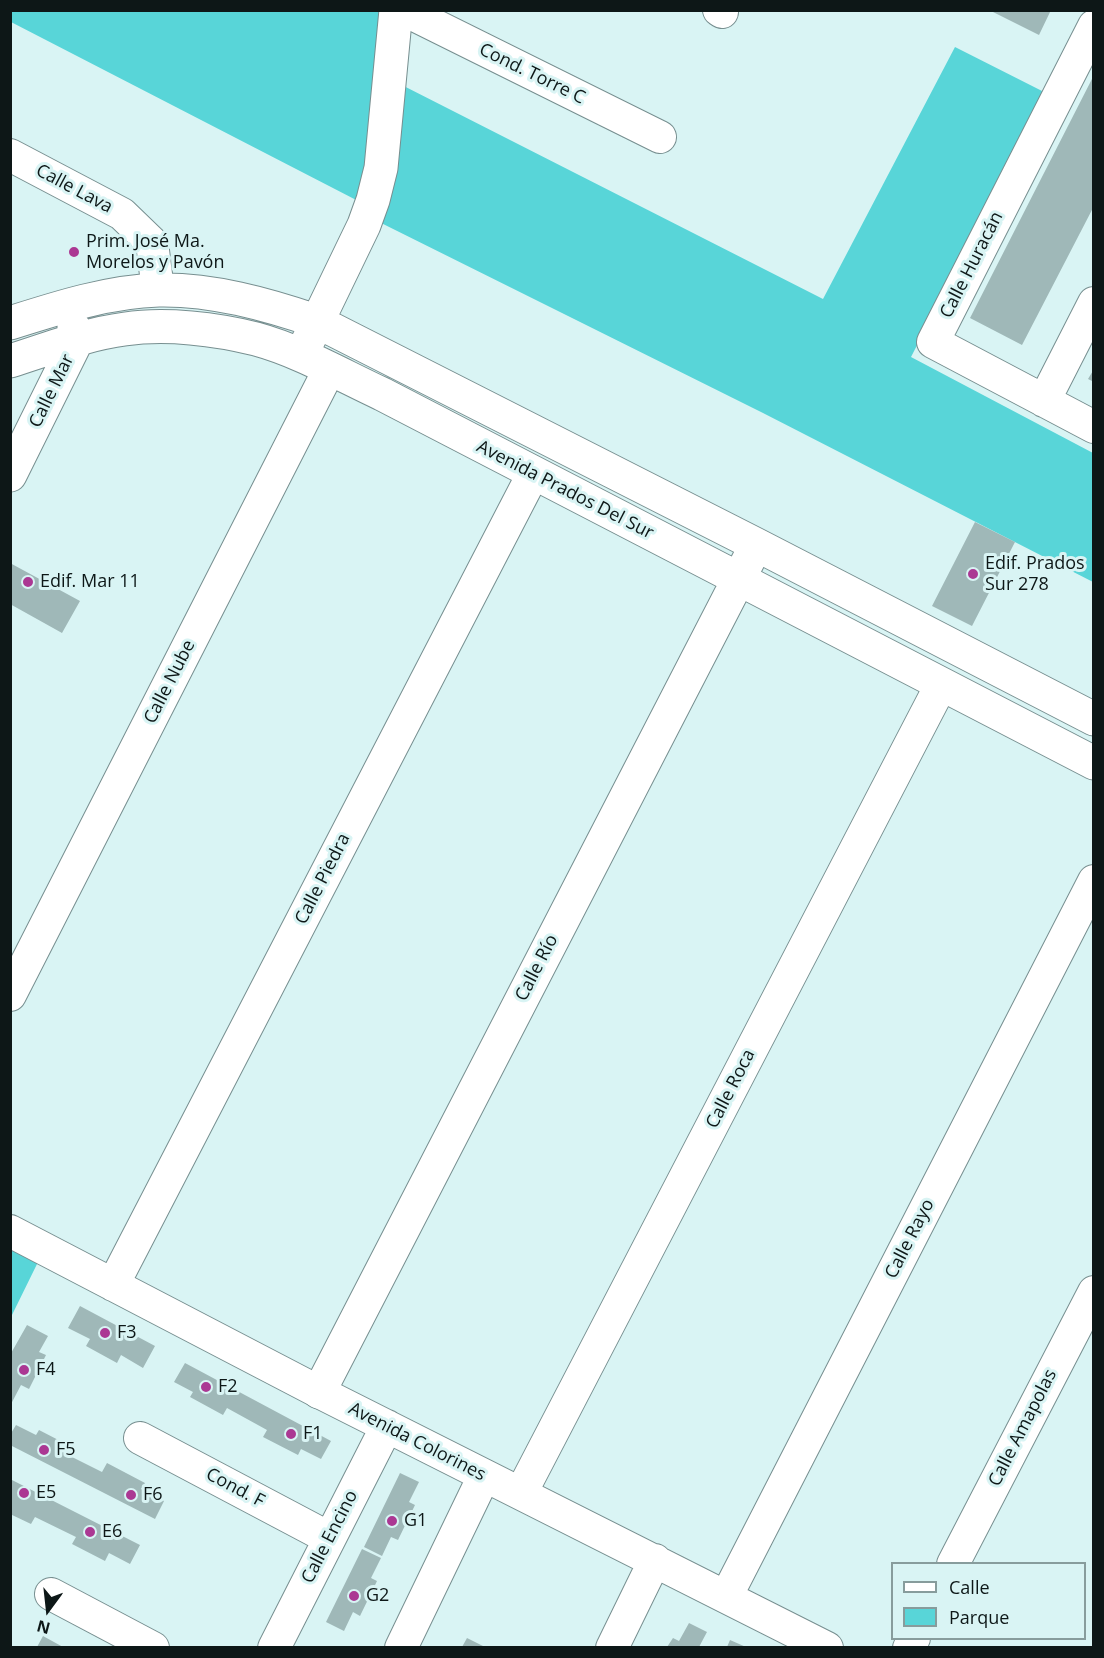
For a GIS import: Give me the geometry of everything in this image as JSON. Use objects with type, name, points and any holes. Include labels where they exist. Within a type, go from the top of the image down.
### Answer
[{"type":"main road","points":[[315,363],[316,321],[364,225],[381,168],[396,10]]},
{"type":"main road","name":"Avenida Prados Del Sur","points":[[10,323],[69,305],[105,297],[158,290],[202,294],[269,305],[316,321],[1094,719]]},
{"type":"main road","name":"Calle Mar","points":[[10,475],[77,340],[69,305]]},
{"type":"main road","name":"Avenida Prados Del Sur","points":[[10,361],[77,340],[125,329],[190,327],[257,339],[382,394],[1094,763]]},
{"type":"main road","name":"Calle Río","points":[[319,1392],[757,545]]},
{"type":"street","name":"Cond. Torre C","points":[[404,10],[660,137]]},
{"type":"street","name":"Calle Huracán","points":[[1094,26],[933,342],[1094,427]]},
{"type":"street","name":"Calle Lava","points":[[10,154],[122,214],[152,243],[158,290]]},
{"type":"street","points":[[1044,401],[1094,303]]},
{"type":"street","name":"Calle Nube","points":[[10,995],[315,363]]},
{"type":"street","name":"Calle Piedra","points":[[113,1285],[533,474]]},
{"type":"street","name":"Calle Roca","points":[[521,1493],[941,685]]},
{"type":"street","name":"Calle Rayo","points":[[726,1597],[1094,881]]},
{"type":"street","name":"Avenida Colorines","points":[[10,1231],[319,1392],[655,1560],[818,1646]]},
{"type":"street","name":"Calle Amapolas","points":[[953,1562],[1094,1292]]},
{"type":"street","name":"Calle Encino","points":[[274,1647],[387,1426]]},
{"type":"street","name":"Cond. F","points":[[140,1438],[329,1538]]},
{"type":"street","points":[[401,1647],[484,1476]]},
{"type":"street","points":[[612,1647],[655,1560]]},
{"type":"street","points":[[51,1594],[153,1647]]},
{"type":"green space","points":[[10,11],[396,11],[388,78],[823,299],[955,47],[1046,93],[911,357],[1093,453],[1093,582],[763,413],[359,212],[362,203],[11,22]]},
{"type":"green space","points":[[11,1248],[38,1262],[11,1317]]},
{"type":"building","points":[[989,10],[1051,10],[1039,35]]},
{"type":"building","points":[[1094,75],[1094,206],[1022,345],[970,318]]},
{"type":"building","points":[[1094,369],[1094,382],[1088,379]]},
{"type":"building","name":"Edif. Prados Sur 278","points":[[975,522],[1015,542],[972,626],[932,606]]},
{"type":"building","name":"Edif. Mar 11","points":[[10,563],[80,601],[62,633],[10,604]]},
{"type":"building","name":"F3","points":[[80,1306],[155,1346],[143,1368],[121,1355],[117,1363],[86,1346],[90,1339],[68,1328]]},
{"type":"building","name":"F4","points":[[27,1325],[48,1336],[39,1352],[46,1355],[29,1389],[21,1385],[10,1406],[10,1355]]},
{"type":"building","points":[[185,1363],[331,1441],[321,1459],[301,1449],[298,1455],[263,1437],[267,1430],[227,1408],[223,1415],[190,1397],[193,1392],[174,1382]]},
{"type":"building","points":[[16,1425],[36,1435],[39,1430],[70,1446],[66,1454],[102,1472],[107,1463],[145,1483],[141,1489],[164,1501],[155,1519],[10,1445],[10,1435]]},
{"type":"building","name":"G1","points":[[400,1473],[419,1482],[409,1502],[415,1505],[398,1540],[391,1537],[382,1556],[364,1547]]},
{"type":"building","points":[[10,1479],[140,1545],[130,1564],[109,1553],[105,1561],[72,1544],[76,1537],[35,1517],[31,1524],[10,1514]]},
{"type":"building","name":"G2","points":[[362,1549],[381,1558],[371,1578],[377,1581],[360,1616],[353,1612],[344,1631],[326,1622]]},
{"type":"building","points":[[689,1623],[707,1632],[699,1647],[667,1647],[673,1638],[679,1641]]},
{"type":"building","points":[[43,1636],[63,1647],[37,1647]]},
{"type":"building","points":[[467,1638],[485,1647],[462,1647]]},
{"type":"building","points":[[730,1640],[746,1647],[727,1647]]},
{"type":"place","name":"Prim. José Ma. Morelos y Pavón","points":[[74,252]]},
{"type":"place","name":"Edif. Prados Sur 278","points":[[973,574]]},
{"type":"place","name":"Edif. Mar 11","points":[[28,582]]},
{"type":"place","name":"F3","points":[[105,1333]]},
{"type":"place","name":"F4","points":[[24,1370]]},
{"type":"place","name":"F2","points":[[206,1387]]},
{"type":"place","name":"F1","points":[[291,1434]]},
{"type":"place","name":"F5","points":[[44,1450]]},
{"type":"place","name":"E5","points":[[24,1493]]},
{"type":"place","name":"F6","points":[[131,1495]]},
{"type":"place","name":"G1","points":[[392,1521]]},
{"type":"place","name":"E6","points":[[90,1532]]},
{"type":"place","name":"G2","points":[[354,1596]]}]
